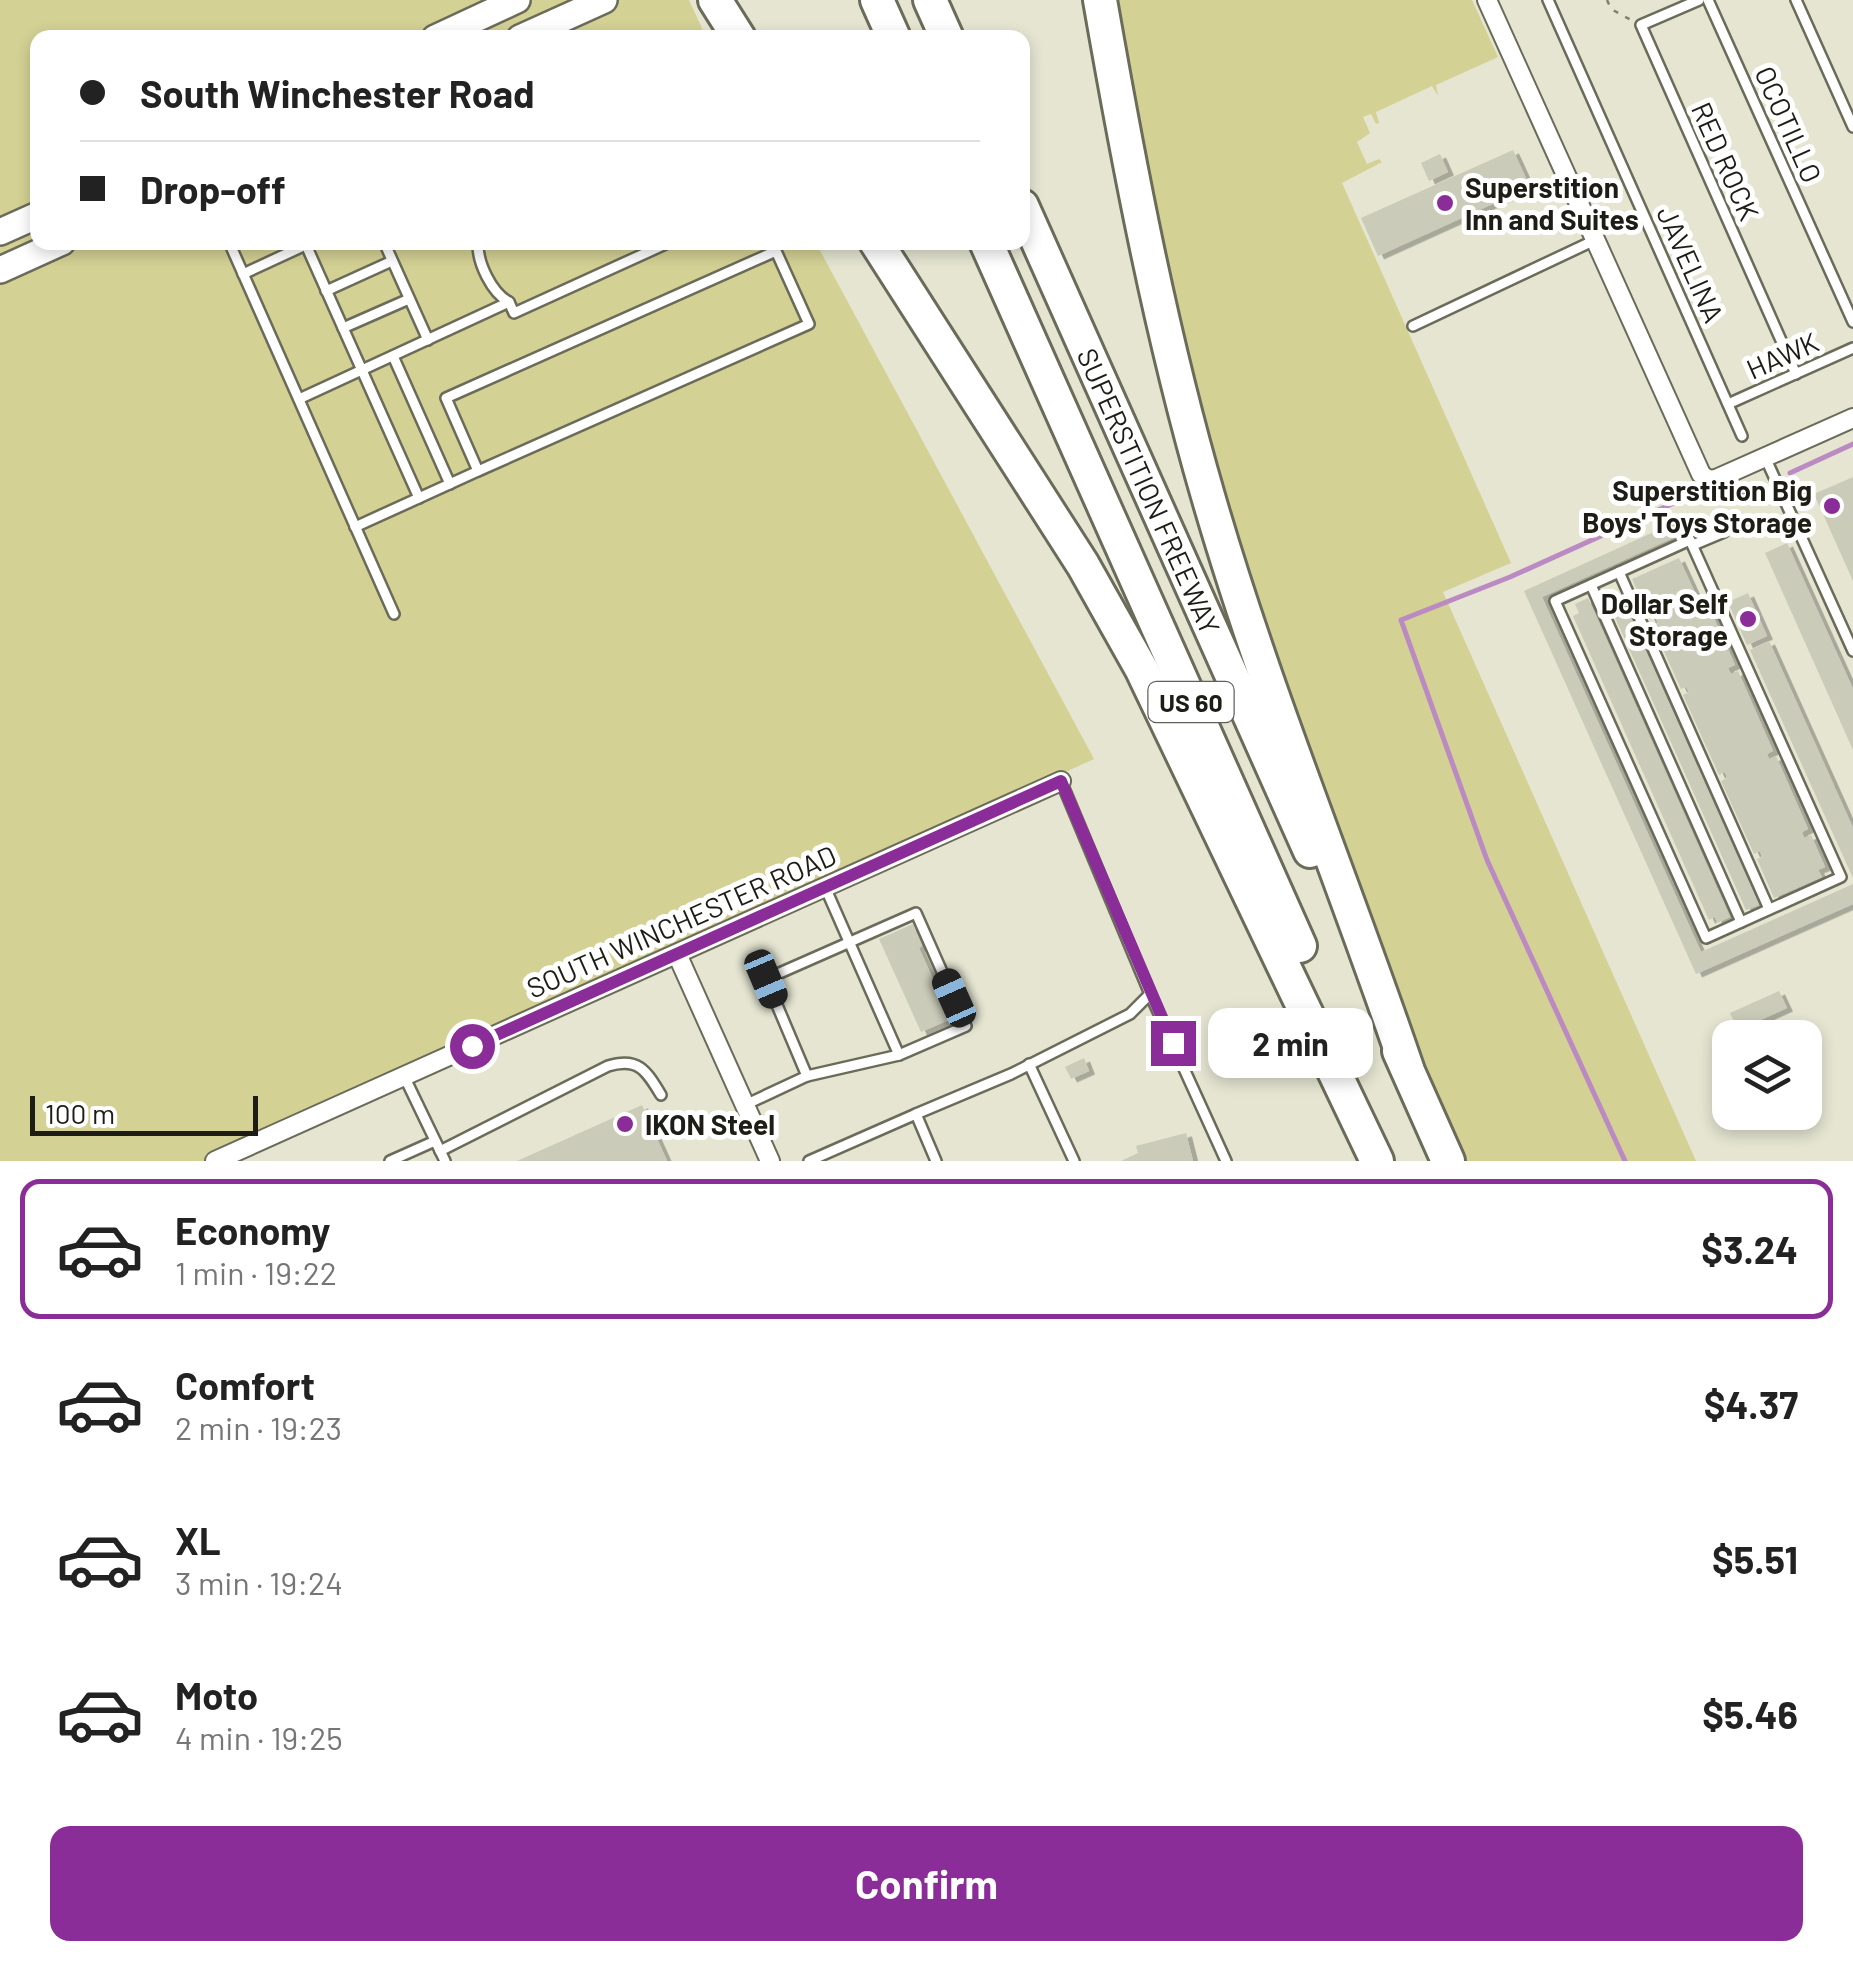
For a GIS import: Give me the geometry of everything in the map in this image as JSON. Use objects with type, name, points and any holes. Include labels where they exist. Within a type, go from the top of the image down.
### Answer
[{"type":"highway","points":[[715,0],[735,30]]},
{"type":"highway","points":[[878,0],[891,30]]},
{"type":"highway","points":[[930,0],[943,30]]},
{"type":"highway","points":[[1100,0],[1169,354],[1208,498],[1254,642],[1406,1068]]},
{"type":"highway","name":"SUPERSTITION FREEWAY","points":[[1030,224],[1448,1161]]},
{"type":"highway","points":[[881,250],[1083,565],[1142,670],[1377,1161]]},
{"type":"highway","name":"SUPERSTITION FREEWAY","points":[[990,250],[1396,1161]]},
{"type":"main road","points":[[452,30],[517,0]]},
{"type":"main road","points":[[538,30],[604,0]]},
{"type":"main road","points":[[0,232],[30,219]]},
{"type":"main road","points":[[0,270],[44,250]]},
{"type":"street","points":[[1487,0],[1695,463],[1708,480],[1853,418]]},
{"type":"street","name":"SOUTH WINCHESTER ROAD","points":[[215,1161],[1061,781]]},
{"type":"street","points":[[677,954],[744,1105],[763,1159]]},
{"type":"lane","name":"JAVELINA","points":[[1548,0],[1742,436]]},
{"type":"lane","points":[[1641,25],[1699,0]]},
{"type":"lane","name":"OCOTILLO","points":[[1708,0],[1853,322]]},
{"type":"lane","points":[[1796,0],[1853,126]]},
{"type":"lane","name":"RED ROCK","points":[[1641,25],[1796,374]]},
{"type":"lane","points":[[1413,326],[1595,240]]},
{"type":"lane","points":[[232,250],[394,614]]},
{"type":"lane","points":[[243,274],[296,250]]},
{"type":"lane","points":[[311,250],[419,498]]},
{"type":"lane","points":[[388,250],[428,340]]},
{"type":"lane","points":[[477,250],[497,296],[509,302],[514,314],[653,250]]},
{"type":"lane","points":[[356,527],[809,324],[776,252],[446,398],[478,471]]},
{"type":"lane","points":[[326,291],[392,260]]},
{"type":"lane","points":[[343,328],[409,299]]},
{"type":"lane","points":[[298,398],[509,302]]},
{"type":"lane","name":"HAWK","points":[[1728,404],[1853,348]]},
{"type":"lane","points":[[392,356],[450,484]]},
{"type":"lane","points":[[1765,458],[1853,651]]},
{"type":"lane","points":[[1693,546],[1724,532]]},
{"type":"lane","points":[[1690,540],[1693,546],[1841,877],[1706,938],[1555,600],[1690,540]]},
{"type":"lane","points":[[1619,572],[1770,909]]},
{"type":"lane","points":[[1591,584],[1742,922]]},
{"type":"lane","points":[[1061,781],[1150,994],[1226,1161]]},
{"type":"lane","points":[[826,886],[899,1055]]},
{"type":"lane","points":[[744,1105],[807,1076],[899,1055],[966,1026],[916,913],[766,979],[807,1076]]},
{"type":"lane","points":[[809,1161],[1029,1064],[1130,1014],[1150,994]]},
{"type":"lane","points":[[404,1076],[443,1156],[608,1066],[624,1062],[639,1067],[649,1075],[660,1095]]},
{"type":"lane","points":[[1029,1064],[1074,1161]]},
{"type":"lane","points":[[916,1114],[936,1161]]},
{"type":"lane","points":[[390,1161],[435,1141]]},
{"type":"lane","points":[[416,1149],[422,1161]]},
{"type":"path","points":[[1608,0],[1612,9],[1641,25]]},
{"type":"shaded area","points":[[0,0],[689,0],[703,30],[30,30],[30,250],[820,250],[1094,759],[209,1161],[0,1161]]},
{"type":"shaded area","points":[[1116,0],[1472,0],[1498,57],[1436,85],[1438,96],[1432,86],[1376,112],[1379,123],[1371,114],[1363,117],[1370,133],[1357,142],[1367,164],[1379,159],[1382,162],[1342,183],[1511,563],[1443,592],[1696,1161],[1467,1161],[1408,1031],[1235,553],[1178,351]]},
{"type":"building","name":"Superstition Inn and Suites","points":[[1513,150],[1530,187],[1378,256],[1361,218]]},
{"type":"building","points":[[1440,154],[1448,172],[1429,181],[1421,163]]},
{"type":"building","points":[[1853,477],[1853,581],[1814,494]]},
{"type":"building","points":[[1691,515],[1697,527],[1542,597],[1701,952],[1853,884],[1853,904],[1696,974],[1524,591]]},
{"type":"building","points":[[1787,543],[1853,689],[1853,750],[1765,553]]},
{"type":"building","points":[[1679,558],[1702,608],[1708,605],[1735,665],[1728,668],[1731,674],[1738,671],[1773,751],[1767,754],[1769,759],[1776,756],[1808,829],[1802,832],[1804,838],[1811,835],[1825,867],[1818,870],[1822,877],[1774,898],[1757,859],[1762,857],[1760,851],[1754,854],[1721,781],[1727,778],[1725,772],[1719,775],[1683,695],[1689,692],[1686,687],[1681,689],[1652,625],[1658,623],[1655,617],[1650,620],[1632,579]]},
{"type":"building","name":"Dollar Self Storage","points":[[1748,593],[1767,636],[1747,645],[1728,602]]},
{"type":"building","points":[[1588,598],[1730,917],[1717,923],[1715,917],[1709,920],[1573,616],[1579,613],[1575,604]]},
{"type":"building","points":[[1622,598],[1759,905],[1746,910],[1609,604]]},
{"type":"building","points":[[1769,641],[1853,828],[1853,878],[1750,650]]},
{"type":"building","points":[[913,924],[922,946],[919,948],[951,1019],[921,1032],[879,939]]},
{"type":"building","points":[[1779,991],[1787,1008],[1760,1020],[1733,1020],[1730,1013]]},
{"type":"building","points":[[1084,1058],[1089,1071],[1071,1079],[1065,1067]]},
{"type":"building","name":"IKON Steel","points":[[642,1105],[667,1161],[517,1161]]},
{"type":"building","points":[[1186,1133],[1193,1161],[1121,1161],[1138,1153],[1136,1146]]},
{"type":"waterway","points":[[1790,473],[1853,444]]},
{"type":"waterway","points":[[1730,500],[1762,485]]},
{"type":"waterway","points":[[1625,1161],[1487,860],[1401,620],[1510,577],[1687,497]]},
{"type":"place","name":"Superstition Inn and Suites","points":[[1445,203]]},
{"type":"place","name":"Superstition Big Boys' Toys Storage","points":[[1832,506]]},
{"type":"place","name":"Dollar Self Storage","points":[[1748,619]]},
{"type":"place","name":"IKON Steel","points":[[625,1124]]},
{"type":"route","points":[[472,1046],[1061,781],[1173,1043]]}]
